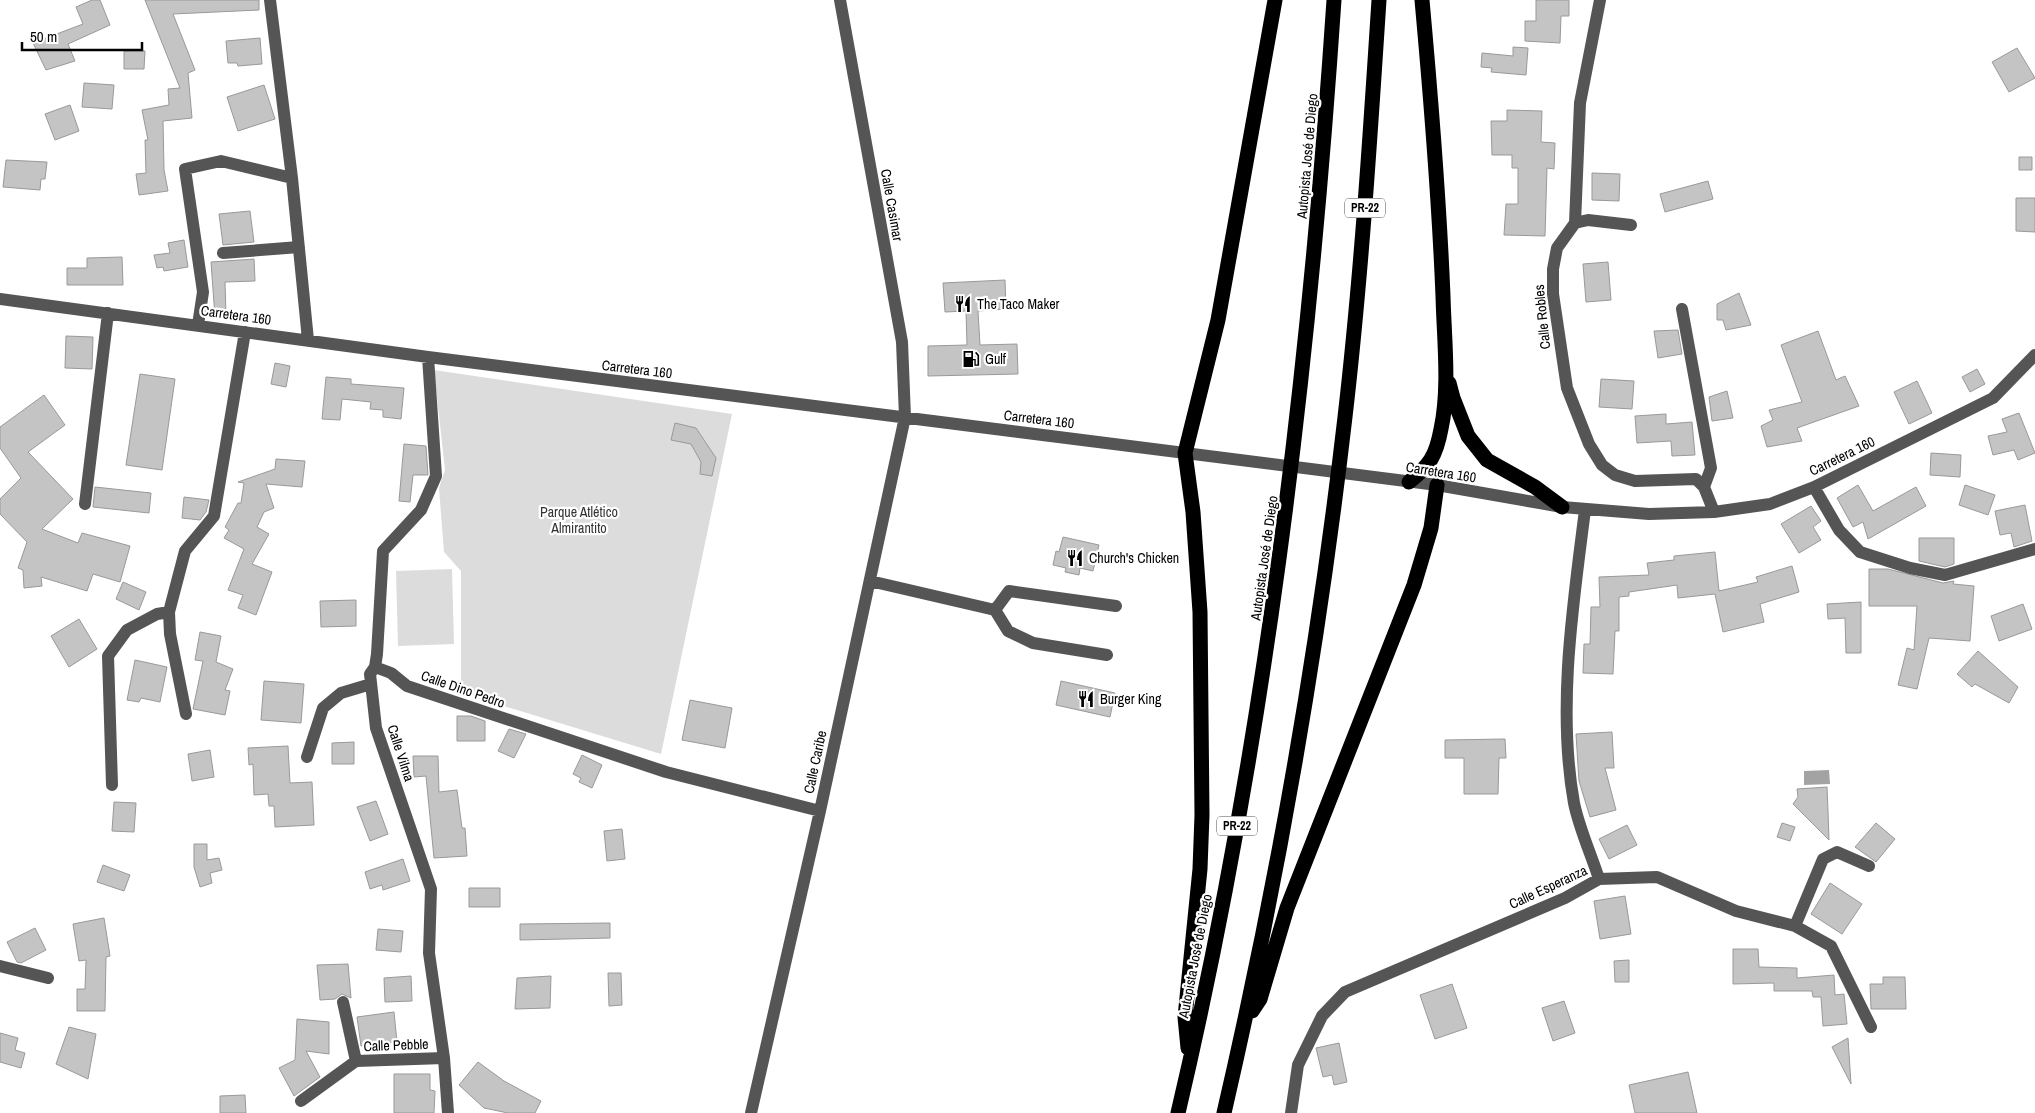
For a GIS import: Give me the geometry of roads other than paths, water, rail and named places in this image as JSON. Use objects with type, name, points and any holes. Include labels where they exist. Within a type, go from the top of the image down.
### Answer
[{"type":"highway","points":[[1189,1067],[1185,1017],[1200,870],[1202,815],[1200,612],[1193,512],[1184,452],[1218,320],[1275,0]]},
{"type":"highway","name":"Autopista José de Diego","points":[[1178,1113],[1234,842],[1270,640],[1300,406],[1323,172],[1334,0]]},
{"type":"highway","name":"PR-22","points":[[1224,1113],[1246,1018],[1305,698],[1328,541],[1345,416],[1368,174],[1379,0]]},
{"type":"highway","points":[[1409,482],[1428,467],[1436,448],[1442,428],[1445,366],[1439,196],[1422,0]]},
{"type":"highway","points":[[1445,366],[1456,406],[1468,436],[1487,460],[1534,487],[1562,507]]},
{"type":"highway","points":[[1246,1018],[1260,999],[1287,908],[1414,585],[1431,528],[1437,486]]},
{"type":"street","points":[[270,0],[292,178],[308,340]]},
{"type":"street","name":"Calle Casimar","points":[[840,0],[902,342],[905,417]]},
{"type":"street","points":[[1600,0],[1580,103],[1576,223],[1588,220],[1631,225]]},
{"type":"street","points":[[198,326],[203,292],[185,168],[221,161],[292,178]]},
{"type":"street","name":"Calle Robles","points":[[1576,223],[1557,248],[1553,269],[1553,294],[1567,388],[1589,444],[1602,465],[1616,475],[1635,481],[1696,479],[1704,487]]},
{"type":"street","points":[[223,253],[299,247]]},
{"type":"street","name":"Carretera 160","points":[[0,298],[428,358],[1184,452],[1409,482],[1562,507],[1649,514],[1714,512],[1770,504],[1814,487],[1992,398],[2035,355]]},
{"type":"street","points":[[1682,309],[1711,468],[1704,487],[1714,512]]},
{"type":"street","points":[[86,504],[108,313]]},
{"type":"street","points":[[186,714],[170,634],[169,612],[185,551],[214,516],[245,332]]},
{"type":"street","name":"Calle Vilma","points":[[428,358],[436,476],[421,510],[383,551],[375,667],[370,674],[376,728],[431,889],[429,953],[444,1058],[448,1113]]},
{"type":"street","name":"Calle Caribe","points":[[751,1113],[820,811],[905,417]]},
{"type":"street","points":[[1814,487],[1839,530],[1860,552],[1910,568],[1944,575],[2035,549]]},
{"type":"street","name":"Calle Esperanza","points":[[1291,1113],[1298,1065],[1322,1016],[1345,992],[1565,898],[1599,879],[1574,804],[1569,762],[1568,694],[1570,650],[1585,510]]},
{"type":"street","points":[[870,581],[995,610],[1008,631],[1033,643],[1107,655]]},
{"type":"street","points":[[995,610],[1009,591],[1116,606]]},
{"type":"street","points":[[112,785],[108,656],[127,630],[157,614],[169,612]]},
{"type":"street","name":"Calle Dino Pedro","points":[[375,667],[390,672],[407,686],[666,772],[820,811]]},
{"type":"street","points":[[307,757],[323,708],[341,693],[371,684]]},
{"type":"street","points":[[1795,926],[1823,859],[1837,852],[1869,866]]},
{"type":"street","points":[[1599,879],[1657,877],[1736,911],[1795,926],[1831,946],[1872,1027]]},
{"type":"street","points":[[0,966],[48,978]]},
{"type":"street","points":[[343,1002],[356,1061]]},
{"type":"street","name":"Calle Pebble","points":[[301,1101],[356,1061],[444,1058]]},
{"type":"place","name":"The Taco Maker","points":[[963,304]]},
{"type":"place","name":"Gulf","points":[[971,359]]},
{"type":"place","name":"Church's Chicken","points":[[1075,558]]},
{"type":"place","name":"Burger King","points":[[1086,699]]},
{"type":"park label","name":"Parque Atlético Almirantito","points":[[579,520]]}]
